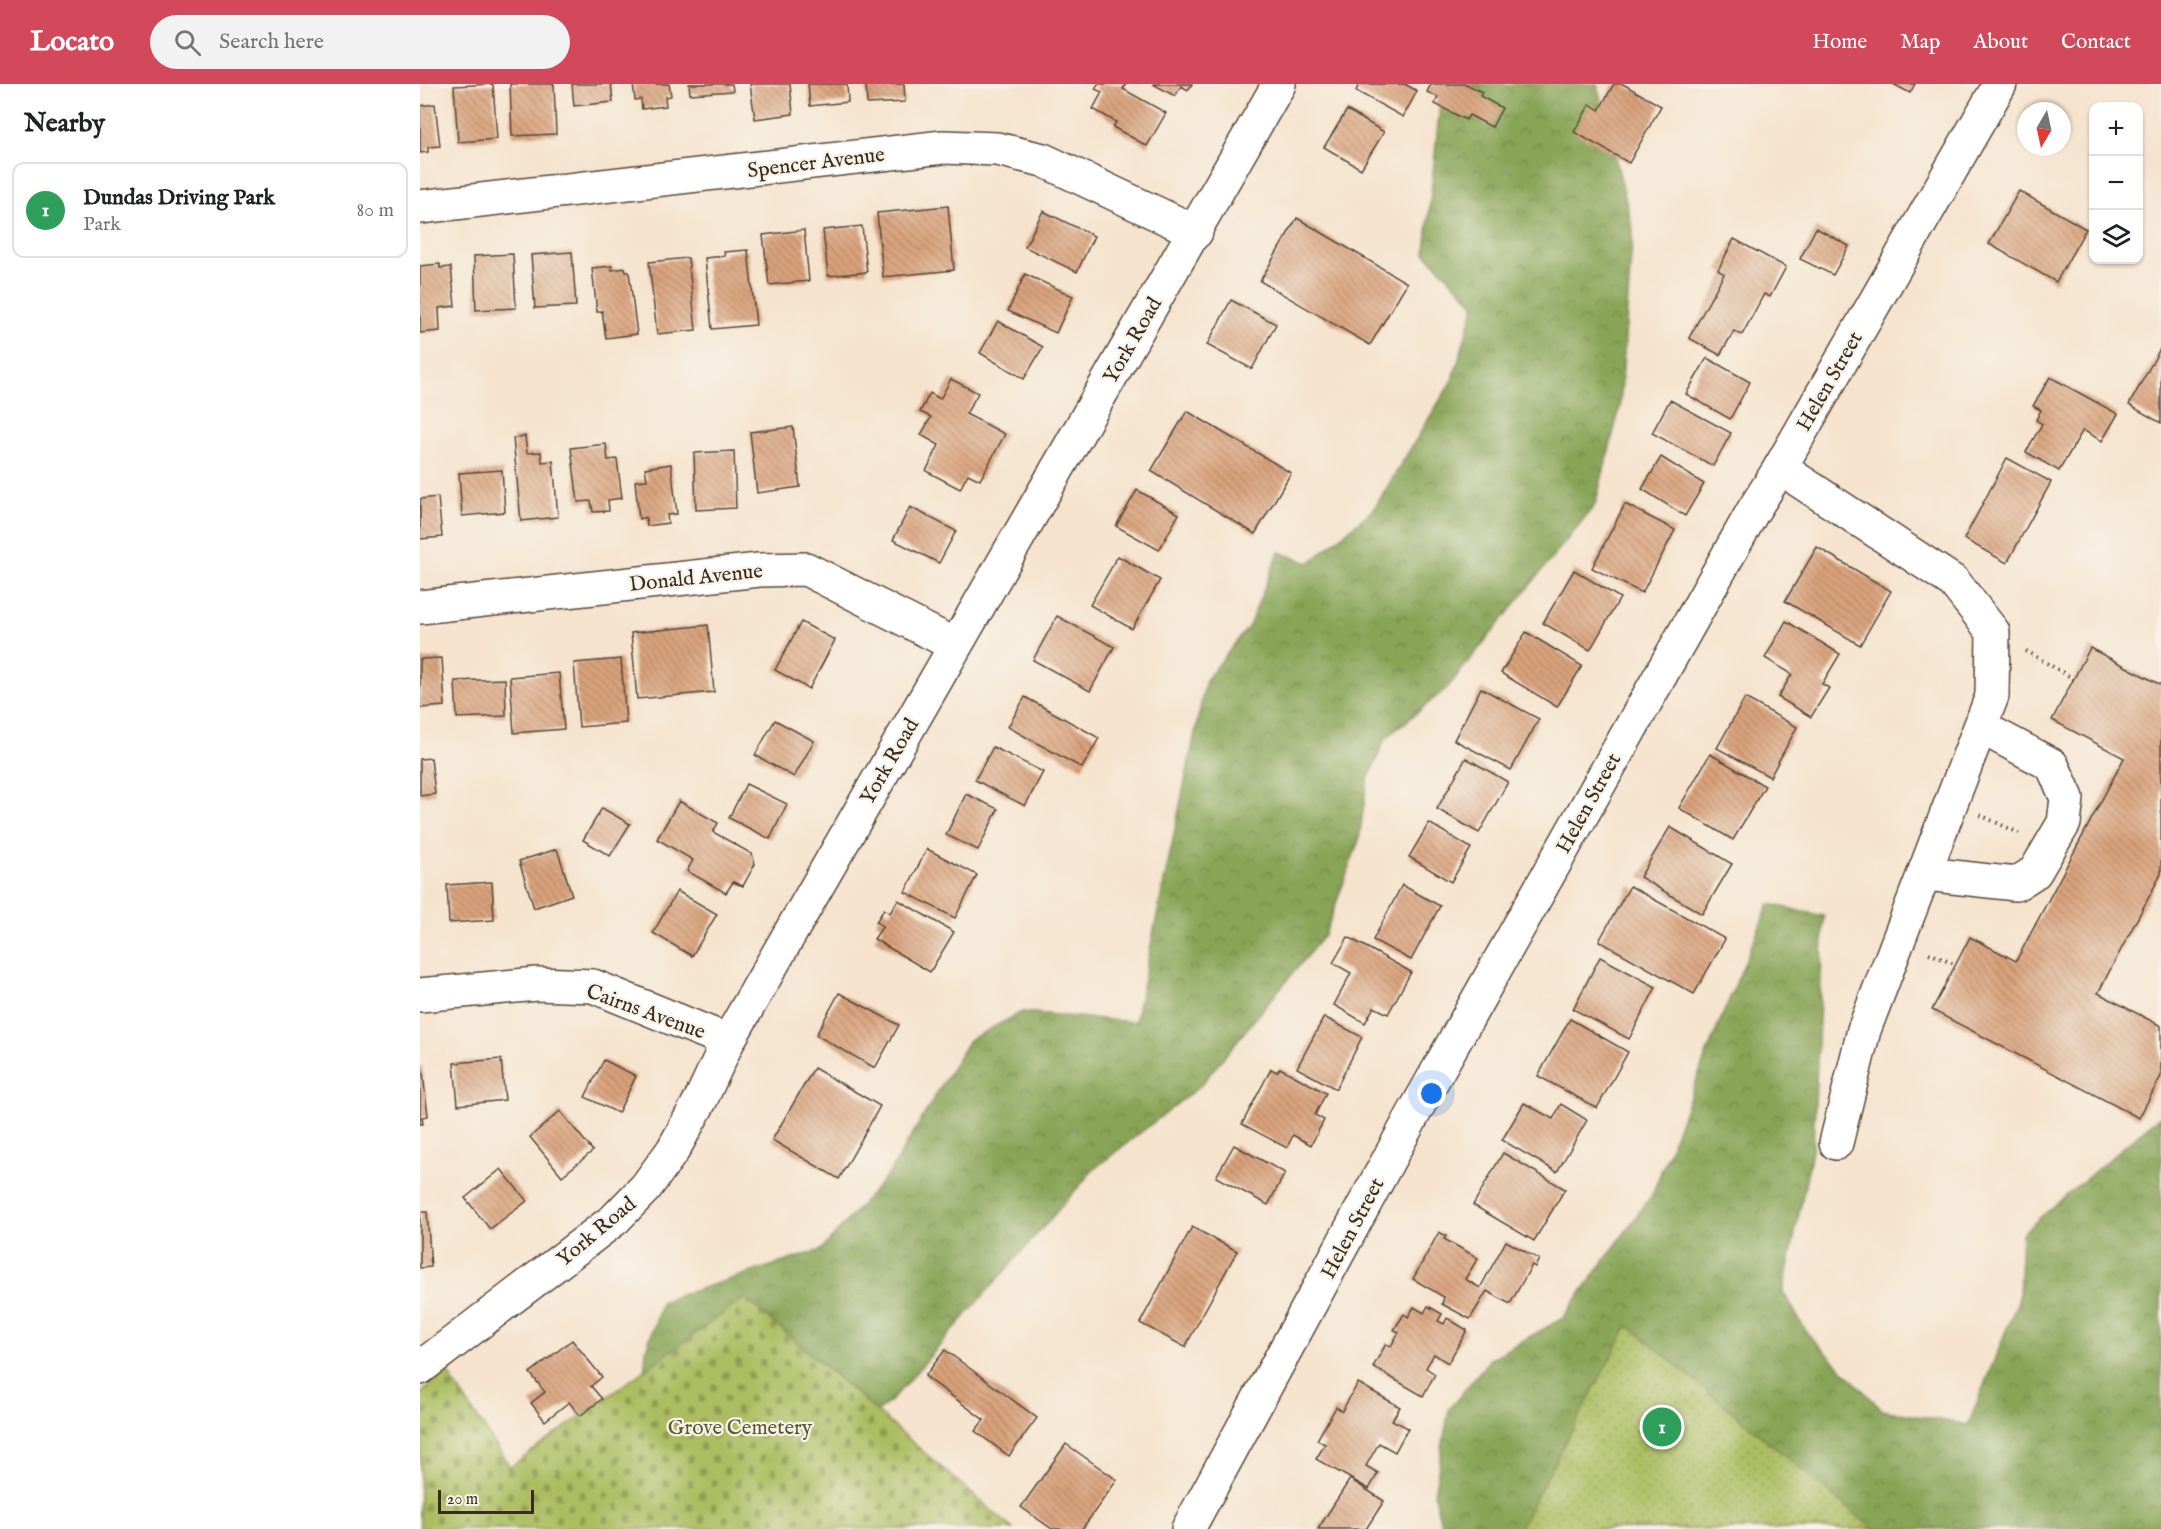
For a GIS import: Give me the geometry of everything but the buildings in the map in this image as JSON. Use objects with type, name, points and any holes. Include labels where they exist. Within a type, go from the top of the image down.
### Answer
[{"type":"street","name":"York Road","points":[[420,1368],[615,1219],[646,1187],[673,1150],[701,1099],[728,1041],[955,645],[1196,232],[1279,84]]},
{"type":"street","name":"Helen Street","points":[[1188,1529],[1414,1113],[1753,511],[1780,468],[2000,84]]},
{"type":"street","name":"Spencer Avenue","points":[[420,207],[943,147],[997,149],[1043,160],[1196,232]]},
{"type":"street","points":[[1780,468],[1954,582],[1993,632],[1992,696],[1926,874],[1864,1030],[1836,1143]]},
{"type":"street","name":"Donald Avenue","points":[[420,607],[759,570],[806,569],[955,645]]},
{"type":"street","points":[[1926,874],[2016,884],[2035,872],[2064,823],[2067,798],[2052,765],[1981,727]]},
{"type":"street","name":"Cairns Avenue","points":[[420,994],[537,984],[593,986],[728,1041]]},
{"type":"path","points":[[1993,632],[2074,679]]},
{"type":"path","points":[[1953,802],[2049,848]]},
{"type":"green space","points":[[1442,84],[1597,84],[1633,229],[1620,407],[1595,505],[1447,688],[1385,739],[1367,782],[1359,840],[1325,934],[1200,1086],[1094,1169],[891,1401],[726,1526],[636,1499],[646,1350],[662,1301],[821,1250],[888,1175],[969,1040],[1022,1012],[1135,1022],[1206,680],[1249,626],[1279,552],[1309,563],[1374,509],[1453,379],[1475,305],[1425,253]]},
{"type":"green space","points":[[1769,904],[1824,916],[1813,1146],[1783,1292],[1807,1333],[1882,1410],[1968,1425],[2019,1298],[2022,1233],[2161,1115],[2161,1529],[1442,1529],[1434,1494],[1449,1409],[1490,1359],[1563,1318],[1652,1195],[1709,1048]]},
{"type":"green space","name":"Grove Cemetery","points":[[745,1298],[1013,1529],[420,1529],[420,1394],[447,1372],[510,1467]]},
{"type":"green space","points":[[1628,1325],[1873,1529],[1519,1529]]},
{"type":"place","name":"Dundas Driving Park","points":[[1662,1427]]}]
